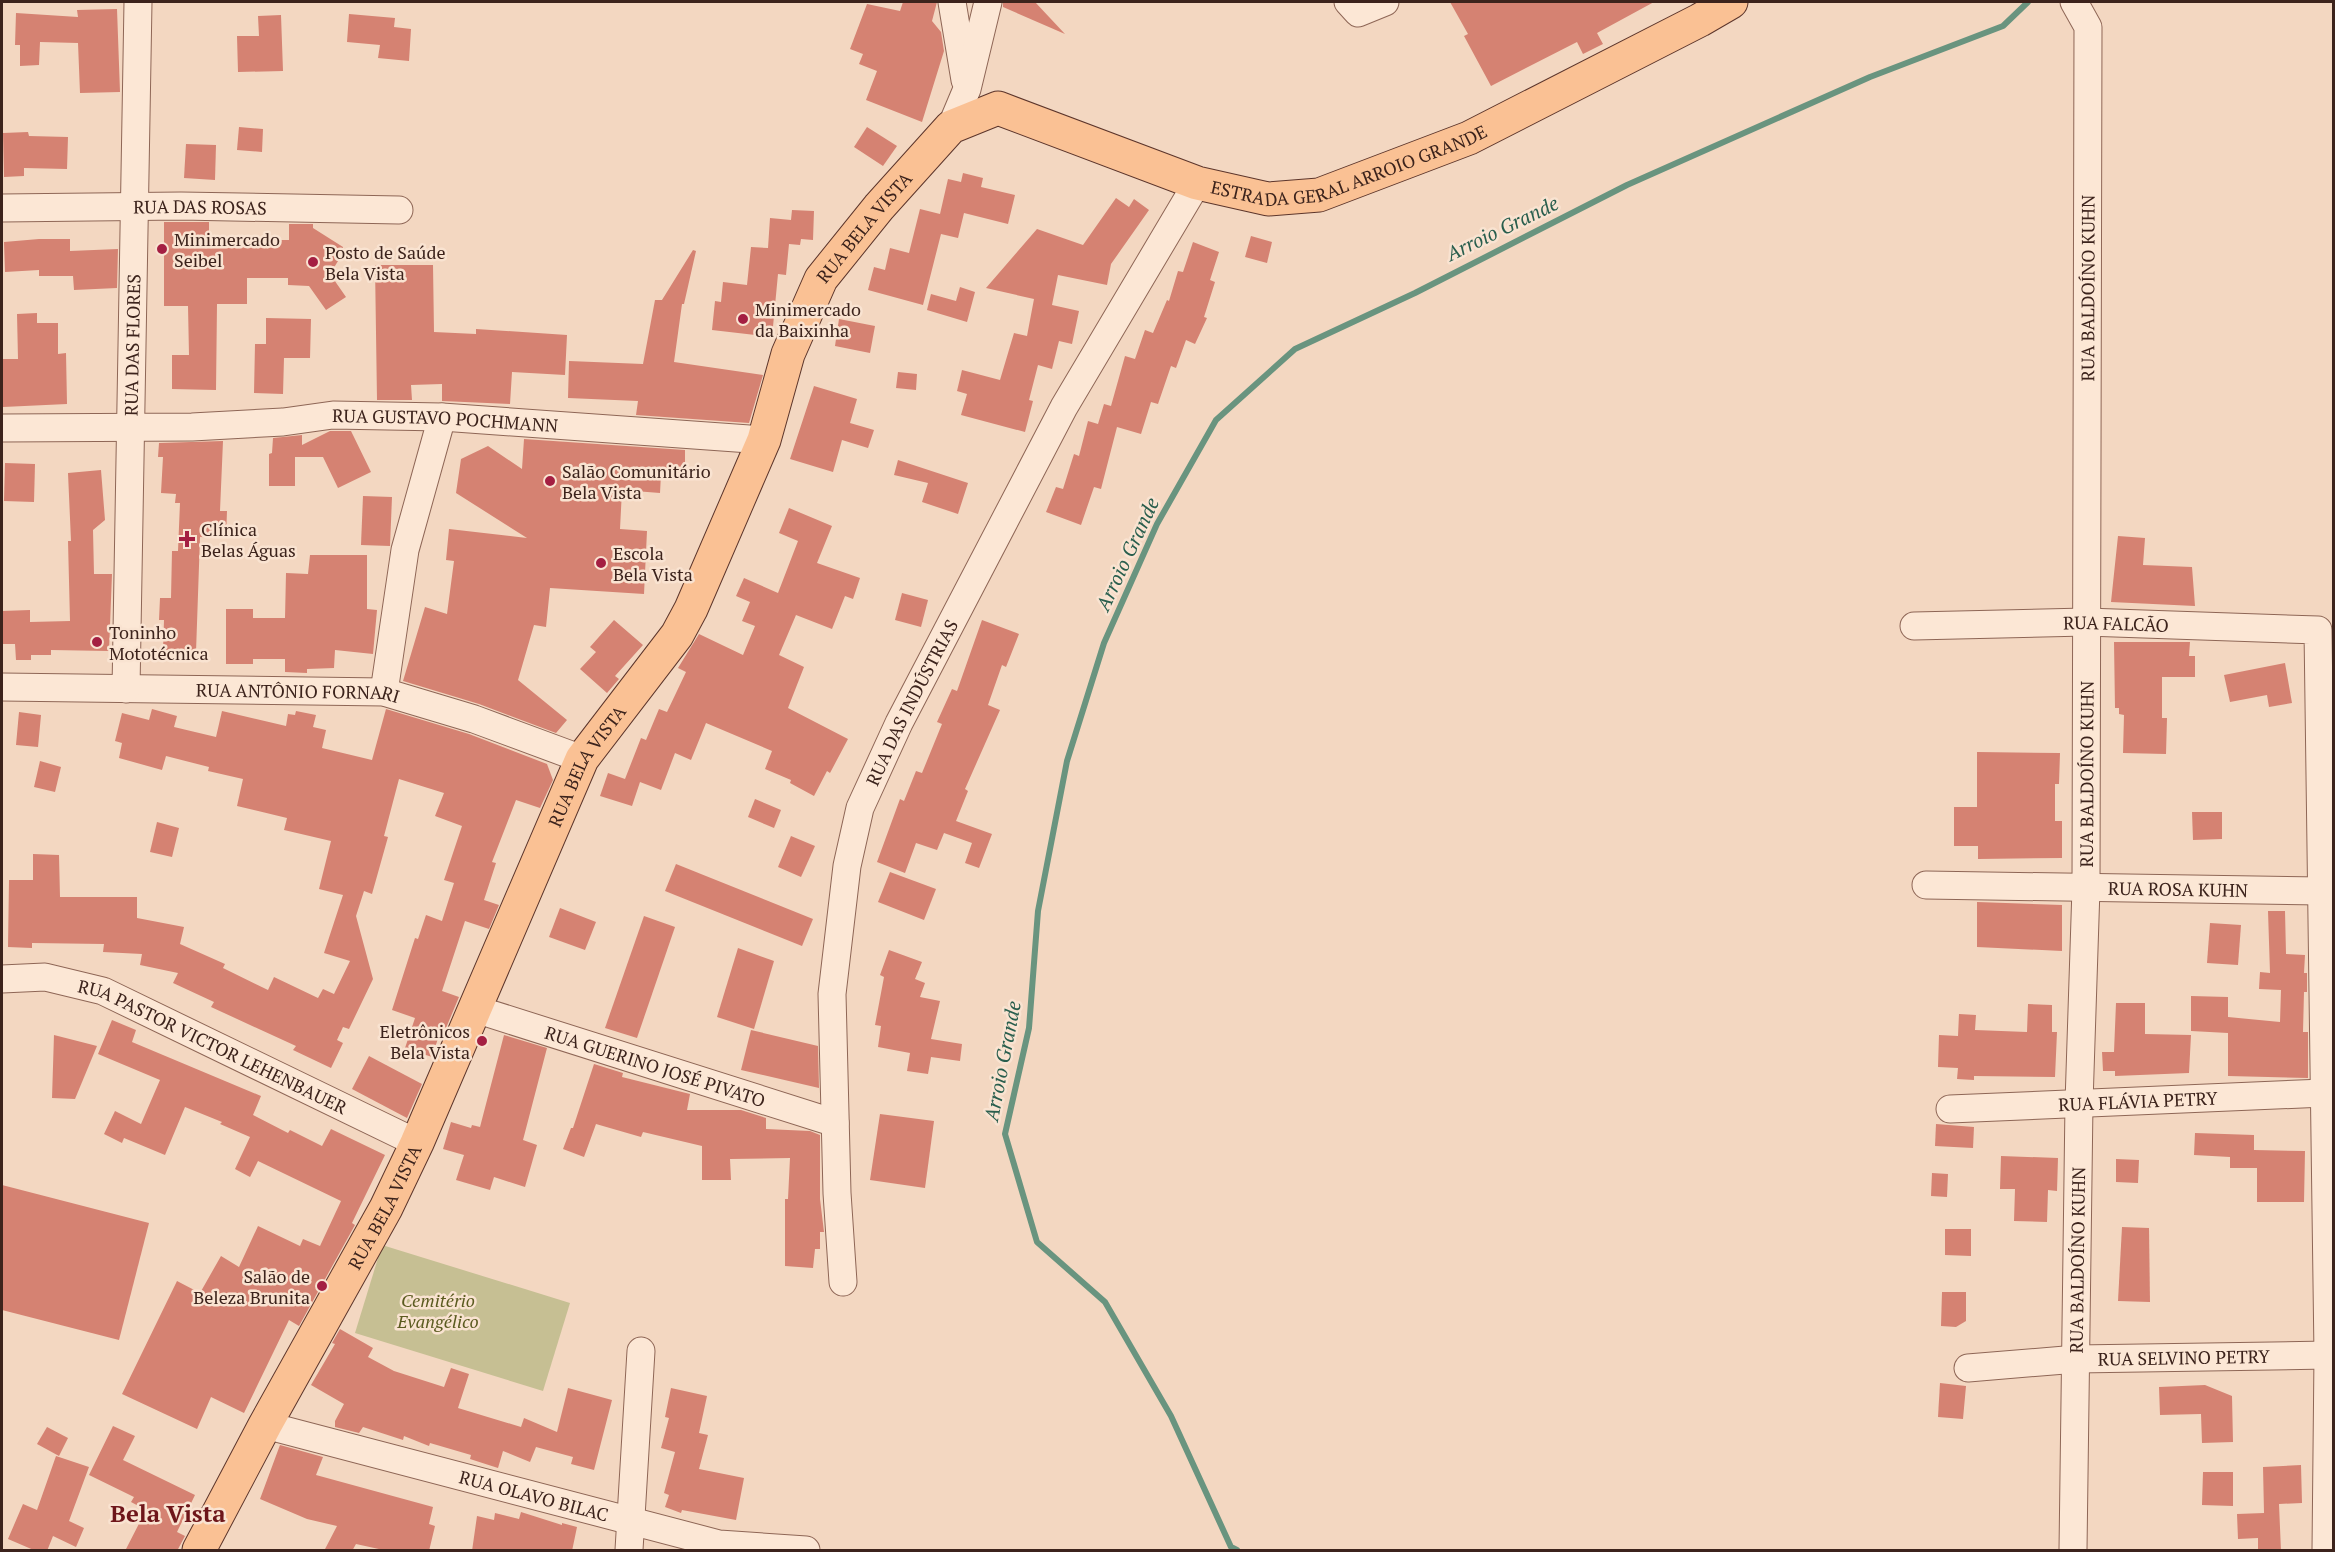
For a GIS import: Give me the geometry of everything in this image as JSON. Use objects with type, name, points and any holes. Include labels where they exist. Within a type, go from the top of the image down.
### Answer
[{"type":"main road","name":"ESTRADA GERAL ARROIO GRANDE","points":[[951,127],[998,108],[1197,183],[1268,199],[1319,195],[1469,138],[1695,11],[1731,2]]},
{"type":"main road","name":"RUA BELA VISTA","points":[[199,1551],[265,1425],[386,1208],[417,1143],[582,759],[677,634],[691,609],[764,441],[788,354],[821,279],[879,207],[951,127]]},
{"type":"street","name":"RUA DAS FLORES","points":[[126,689],[128,428],[136,206],[138,2]]},
{"type":"street","points":[[952,2],[967,89]]},
{"type":"street","name":"RUA BELA VISTA","points":[[951,127],[967,89],[988,2]]},
{"type":"street","points":[[1348,2],[1358,14],[1385,2]]},
{"type":"street","name":"RUA BALDOÍNO KUHN","points":[[2073,1551],[2079,1104],[2086,888],[2088,27],[2074,2]]},
{"type":"street","name":"RUA DAS INDÚSTRIAS","points":[[843,1282],[835,1123],[832,994],[847,866],[860,808],[899,723],[1064,407],[1197,183]]},
{"type":"street","name":"RUA DAS ROSAS","points":[[2,208],[136,206],[399,210]]},
{"type":"street","name":"RUA GUSTAVO POCHMANN","points":[[2,428],[128,428],[283,422],[333,415],[442,417],[764,441]]},
{"type":"street","points":[[384,692],[405,550],[442,417]]},
{"type":"street","name":"RUA FALCÃO","points":[[1914,626],[2086,622],[2318,630],[2321,891]]},
{"type":"street","name":"RUA ANTÔNIO FORNARI","points":[[2,687],[384,692],[474,719],[582,759]]},
{"type":"street","name":"RUA ROSA KUHN","points":[[1926,885],[2321,891]]},
{"type":"street","points":[[2321,891],[2324,1093],[2330,1189],[2326,1551]]},
{"type":"street","name":"RUA PASTOR VICTOR LEHENBAUER","points":[[2,978],[45,978],[103,991],[417,1143]]},
{"type":"street","name":"RUA GUERINO JOSÉ PIVATO","points":[[475,1009],[835,1123]]},
{"type":"street","name":"RUA FLÁVIA PETRY","points":[[1950,1109],[2324,1093]]},
{"type":"street","points":[[629,1551],[641,1351]]},
{"type":"street","name":"RUA SELVINO PETRY","points":[[1968,1368],[2077,1359],[2328,1355]]},
{"type":"street","name":"RUA OLAVO BILAC","points":[[265,1425],[719,1544],[806,1551]]},
{"type":"green space","name":"Cemitério Evangélico","points":[[382,1245],[570,1303],[543,1391],[355,1333]]},
{"type":"building","points":[[903,2],[937,2],[932,21],[941,32],[944,51],[922,122],[866,100],[877,71],[859,64],[863,54],[850,49],[867,4],[900,11]]},
{"type":"building","points":[[1003,2],[1035,2],[1065,34],[1003,7]]},
{"type":"building","points":[[1450,2],[1654,2],[1597,33],[1603,44],[1583,54],[1577,42],[1491,86],[1464,36],[1468,34]]},
{"type":"building","points":[[117,9],[120,92],[80,93],[78,43],[40,42],[39,65],[20,66],[20,45],[15,45],[16,13],[78,17],[77,10]]},
{"type":"building","points":[[349,14],[395,18],[394,27],[411,29],[409,61],[378,58],[380,45],[347,42]]},
{"type":"building","points":[[281,15],[283,71],[238,72],[237,36],[259,36],[258,16]]},
{"type":"building","points":[[239,127],[263,129],[262,152],[237,150]]},
{"type":"building","points":[[867,127],[897,146],[883,166],[854,147]]},
{"type":"building","points":[[28,132],[29,136],[68,137],[67,169],[24,168],[24,176],[4,177],[3,133]]},
{"type":"building","points":[[186,144],[216,145],[215,180],[184,178]]},
{"type":"building","points":[[963,173],[983,178],[981,187],[1015,195],[1008,224],[964,213],[958,238],[941,234],[923,305],[868,290],[874,267],[885,270],[890,248],[909,253],[920,209],[940,214],[948,179],[961,182]]},
{"type":"building","points":[[1116,198],[1129,207],[1134,199],[1149,210],[1111,264],[1107,285],[1058,275],[1052,305],[1079,311],[1072,344],[1059,341],[1052,369],[1038,365],[1029,400],[1033,401],[1025,432],[961,415],[967,394],[957,391],[962,370],[1000,380],[1014,333],[1027,336],[1034,299],[986,288],[1037,229],[1083,245]]},
{"type":"building","points":[[792,210],[814,211],[813,240],[801,239],[800,245],[789,244],[786,275],[778,274],[772,337],[712,330],[715,301],[721,302],[723,282],[747,285],[751,247],[768,248],[770,218],[791,220]]},
{"type":"building","points":[[164,222],[209,222],[209,240],[289,240],[289,224],[313,224],[313,228],[343,247],[343,253],[330,274],[346,297],[326,310],[309,286],[288,285],[288,278],[247,278],[247,304],[217,304],[216,390],[172,389],[172,355],[189,355],[188,306],[164,306]]},
{"type":"building","points":[[1251,236],[1272,242],[1267,263],[1245,257]]},
{"type":"building","points":[[70,239],[70,251],[118,249],[117,288],[74,290],[73,276],[39,276],[39,270],[5,272],[4,242]]},
{"type":"building","points":[[1193,242],[1219,252],[1210,280],[1215,282],[1204,317],[1207,318],[1195,344],[1186,340],[1176,368],[1171,366],[1158,404],[1151,402],[1141,434],[1117,427],[1101,489],[1094,487],[1081,525],[1046,512],[1056,487],[1063,489],[1074,454],[1079,456],[1088,421],[1098,424],[1104,404],[1111,406],[1125,356],[1135,359],[1145,330],[1153,333],[1167,300],[1169,301],[1178,271],[1183,272]]},
{"type":"building","points":[[693,250],[696,251],[684,304],[682,304],[674,362],[763,375],[749,423],[636,415],[638,401],[568,398],[569,361],[643,364],[655,300],[662,300]]},
{"type":"building","points":[[375,265],[433,265],[434,332],[476,334],[476,329],[567,335],[565,375],[512,372],[510,404],[442,401],[442,384],[411,385],[412,400],[377,400]]},
{"type":"building","points":[[960,287],[975,292],[967,322],[927,310],[931,294],[956,301]]},
{"type":"building","points":[[37,313],[37,323],[58,323],[58,354],[66,353],[67,404],[3,407],[2,359],[18,359],[17,314]]},
{"type":"building","points":[[266,318],[311,319],[310,358],[284,358],[283,394],[254,393],[255,344],[266,344]]},
{"type":"building","points":[[839,319],[875,326],[870,353],[835,346]]},
{"type":"building","points":[[898,372],[917,374],[916,390],[896,388]]},
{"type":"building","points":[[814,386],[857,399],[850,423],[874,430],[868,448],[842,440],[833,472],[790,459]]},
{"type":"building","points":[[330,431],[351,431],[371,472],[338,488],[323,457],[295,457],[295,486],[269,486],[269,454],[272,453],[273,438],[302,435],[302,445]]},
{"type":"building","points":[[524,439],[685,450],[685,475],[661,474],[660,493],[622,490],[620,529],[647,531],[644,594],[550,588],[546,627],[534,625],[518,680],[567,720],[556,733],[479,704],[403,681],[425,607],[447,614],[454,561],[446,560],[449,529],[527,538],[456,493],[461,459],[488,446],[522,469]]},
{"type":"building","points":[[223,441],[220,511],[227,511],[226,538],[200,537],[196,652],[163,650],[164,620],[159,620],[160,598],[171,598],[172,551],[178,551],[180,503],[175,503],[176,494],[161,493],[163,457],[158,457],[159,443]]},
{"type":"building","points":[[898,460],[968,483],[958,514],[922,502],[928,483],[894,475]]},
{"type":"building","points":[[5,463],[35,464],[34,502],[4,501]]},
{"type":"building","points":[[101,470],[105,520],[93,530],[94,574],[112,574],[109,651],[51,650],[51,655],[31,655],[31,660],[16,660],[15,644],[2,644],[2,611],[30,610],[30,622],[70,621],[68,541],[71,541],[68,473]]},
{"type":"building","points":[[363,496],[392,497],[390,546],[361,545]]},
{"type":"building","points":[[789,508],[832,526],[817,563],[860,578],[853,599],[845,596],[832,629],[796,615],[779,655],[804,667],[788,708],[848,739],[830,773],[827,771],[814,796],[790,783],[791,780],[765,769],[772,751],[706,723],[691,760],[675,753],[661,790],[640,782],[632,806],[600,796],[608,773],[625,779],[641,738],[646,740],[659,709],[667,712],[686,672],[678,668],[699,634],[743,655],[755,626],[742,621],[750,602],[736,596],[744,578],[778,593],[798,541],[779,533]]},
{"type":"building","points":[[2118,536],[2145,538],[2143,565],[2192,567],[2195,606],[2111,602]]},
{"type":"building","points":[[310,555],[367,555],[367,609],[377,610],[373,654],[335,650],[334,668],[307,669],[307,673],[285,672],[285,659],[253,659],[253,664],[226,664],[226,609],[253,609],[253,618],[285,618],[286,573],[308,574]]},
{"type":"building","points":[[902,593],[928,600],[921,627],[895,620]]},
{"type":"building","points":[[614,620],[643,645],[615,676],[619,679],[607,693],[580,669],[596,652],[590,647]]},
{"type":"building","points":[[982,620],[1019,634],[1006,667],[1002,665],[988,705],[1000,710],[965,789],[968,791],[956,821],[992,834],[979,868],[965,863],[972,843],[944,833],[937,850],[916,843],[905,873],[877,862],[900,799],[904,801],[916,771],[922,773],[942,724],[937,722],[952,689],[957,691]]},
{"type":"building","points":[[2114,642],[2190,642],[2189,656],[2195,656],[2195,677],[2162,677],[2162,718],[2167,718],[2166,754],[2123,753],[2124,715],[2119,714],[2119,708],[2115,708]]},
{"type":"building","points":[[2285,663],[2292,703],[2269,707],[2267,695],[2230,702],[2224,675]]},
{"type":"building","points":[[152,709],[177,716],[174,727],[216,737],[222,711],[286,726],[288,714],[295,715],[296,711],[316,715],[313,727],[326,730],[322,748],[372,760],[386,709],[469,734],[547,764],[553,780],[540,808],[516,800],[492,862],[496,863],[484,900],[499,905],[489,929],[465,921],[442,991],[459,997],[446,1028],[442,1026],[432,1057],[405,1048],[415,1018],[392,1010],[415,938],[418,939],[426,915],[442,921],[454,883],[444,880],[462,826],[435,816],[444,793],[399,779],[384,836],[388,837],[372,894],[364,891],[356,916],[373,979],[349,1029],[343,1027],[337,1040],[343,1043],[331,1068],[293,1050],[296,1046],[211,1007],[214,1002],[173,983],[178,973],[140,965],[142,954],[103,952],[104,944],[32,943],[32,948],[8,947],[9,880],[33,880],[33,854],[59,855],[60,897],[137,897],[137,918],[184,927],[180,944],[225,964],[223,968],[268,990],[274,977],[318,998],[323,989],[334,994],[350,961],[324,953],[343,895],[319,889],[331,841],[284,830],[287,818],[237,806],[243,779],[208,771],[209,767],[166,756],[162,770],[119,758],[122,743],[115,741],[122,713],[149,720]]},
{"type":"building","points":[[19,712],[41,715],[38,747],[16,745]]},
{"type":"building","points":[[1977,752],[2060,753],[2059,784],[2055,784],[2055,821],[2062,821],[2062,858],[1978,859],[1978,846],[1954,846],[1954,807],[1977,807]]},
{"type":"building","points":[[40,761],[61,767],[55,792],[34,787]]},
{"type":"building","points":[[755,799],[781,810],[774,828],[748,817]]},
{"type":"building","points":[[2192,812],[2222,812],[2222,839],[2193,840]]},
{"type":"building","points":[[157,822],[179,828],[172,857],[150,852]]},
{"type":"building","points":[[791,836],[815,846],[801,877],[778,867]]},
{"type":"building","points":[[676,864],[813,919],[802,946],[665,891]]},
{"type":"building","points":[[890,872],[936,889],[924,920],[878,902]]},
{"type":"building","points":[[1977,902],[2062,905],[2062,951],[1977,947]]},
{"type":"building","points":[[560,908],[596,922],[585,950],[549,937]]},
{"type":"building","points":[[2268,911],[2285,911],[2286,954],[2305,955],[2304,973],[2307,973],[2307,992],[2304,992],[2303,1032],[2308,1032],[2308,1078],[2228,1076],[2228,1033],[2191,1031],[2191,996],[2228,997],[2228,1017],[2280,1022],[2281,990],[2259,989],[2260,972],[2270,973]]},
{"type":"building","points":[[644,916],[675,927],[637,1038],[605,1028]]},
{"type":"building","points":[[2210,923],[2241,925],[2238,965],[2207,963]]},
{"type":"building","points":[[738,948],[774,961],[754,1029],[717,1017]]},
{"type":"building","points":[[889,950],[922,962],[915,979],[925,983],[920,997],[940,1001],[931,1039],[962,1044],[960,1061],[931,1057],[928,1074],[907,1071],[910,1053],[878,1047],[881,1026],[875,1025],[884,977],[880,975]]},
{"type":"building","points":[[2116,1003],[2145,1003],[2145,1034],[2191,1035],[2189,1073],[2115,1076],[2115,1071],[2103,1071],[2102,1052],[2114,1052]]},
{"type":"building","points":[[2028,1004],[2052,1005],[2052,1032],[2057,1032],[2055,1077],[1974,1076],[1974,1080],[1957,1079],[1958,1068],[1938,1067],[1939,1035],[1958,1036],[1959,1014],[1976,1015],[1975,1030],[2027,1032]]},
{"type":"building","points":[[112,1020],[136,1030],[132,1042],[261,1096],[253,1115],[288,1133],[290,1130],[322,1146],[331,1129],[385,1155],[352,1223],[355,1225],[299,1326],[289,1320],[244,1413],[211,1397],[197,1429],[122,1394],[177,1281],[200,1293],[221,1256],[239,1267],[258,1226],[300,1246],[303,1239],[320,1246],[341,1201],[258,1161],[250,1177],[235,1169],[250,1137],[220,1124],[222,1122],[185,1107],[165,1155],[124,1138],[122,1143],[104,1134],[115,1111],[141,1124],[160,1080],[98,1054]]},
{"type":"building","points":[[751,1030],[818,1046],[819,1088],[741,1070]]},
{"type":"building","points":[[54,1035],[97,1046],[75,1099],[52,1098]]},
{"type":"building","points":[[504,1035],[547,1048],[523,1140],[537,1145],[525,1187],[494,1177],[490,1190],[456,1180],[464,1155],[443,1149],[451,1122],[471,1128],[472,1125],[480,1127]]},
{"type":"building","points":[[369,1056],[422,1084],[407,1118],[352,1089]]},
{"type":"building","points":[[594,1064],[623,1073],[622,1077],[690,1094],[687,1110],[741,1110],[766,1118],[766,1129],[810,1131],[820,1135],[820,1199],[824,1232],[820,1232],[820,1249],[815,1249],[813,1268],[785,1266],[785,1199],[788,1199],[790,1158],[730,1159],[731,1180],[702,1180],[702,1146],[643,1132],[641,1137],[596,1124],[584,1157],[563,1149],[571,1128],[573,1128]]},
{"type":"building","points":[[880,1114],[934,1121],[925,1188],[870,1180]]},
{"type":"building","points":[[1936,1124],[1974,1127],[1973,1148],[1935,1146]]},
{"type":"building","points":[[2195,1133],[2254,1135],[2254,1150],[2305,1151],[2304,1202],[2257,1202],[2257,1168],[2230,1168],[2230,1157],[2194,1155]]},
{"type":"building","points":[[2001,1156],[2058,1158],[2057,1191],[2048,1190],[2047,1222],[2014,1221],[2015,1189],[2000,1189]]},
{"type":"building","points":[[2116,1159],[2139,1160],[2138,1183],[2116,1182]]},
{"type":"building","points":[[1932,1173],[1948,1174],[1947,1197],[1931,1196]]},
{"type":"building","points":[[2,1185],[149,1223],[119,1340],[2,1310]]},
{"type":"building","points":[[2122,1227],[2149,1228],[2150,1302],[2118,1301]]},
{"type":"building","points":[[1945,1229],[1971,1229],[1971,1256],[1945,1255]]},
{"type":"building","points":[[1942,1292],[1966,1292],[1966,1321],[1956,1327],[1941,1326]]},
{"type":"building","points":[[340,1329],[373,1348],[368,1357],[394,1371],[444,1387],[451,1368],[469,1374],[458,1408],[521,1427],[524,1418],[557,1432],[568,1388],[612,1400],[594,1470],[571,1464],[573,1457],[536,1447],[530,1462],[503,1451],[498,1468],[470,1459],[471,1455],[430,1443],[429,1446],[404,1436],[403,1440],[363,1427],[359,1433],[335,1427],[335,1421],[344,1404],[311,1385],[335,1344],[332,1343]]},
{"type":"building","points":[[1940,1383],[1966,1386],[1963,1419],[1938,1417]]},
{"type":"building","points":[[2205,1385],[2232,1396],[2233,1442],[2202,1443],[2201,1414],[2160,1415],[2159,1387]]},
{"type":"building","points":[[671,1388],[707,1396],[699,1433],[708,1435],[699,1469],[744,1478],[736,1520],[682,1510],[681,1513],[665,1507],[669,1495],[664,1493],[675,1452],[661,1448],[669,1418],[665,1417]]},
{"type":"building","points":[[113,1426],[135,1436],[123,1460],[195,1495],[177,1532],[185,1536],[177,1551],[125,1551],[146,1510],[131,1502],[134,1497],[89,1475]]},
{"type":"building","points":[[47,1427],[68,1438],[59,1456],[37,1444]]},
{"type":"building","points":[[280,1445],[323,1457],[316,1475],[433,1507],[429,1524],[435,1526],[429,1551],[388,1551],[356,1544],[352,1551],[324,1551],[337,1526],[307,1519],[260,1499]]},
{"type":"building","points":[[56,1456],[89,1467],[69,1521],[84,1528],[76,1547],[53,1536],[47,1551],[36,1551],[8,1539],[23,1504],[37,1510]]},
{"type":"building","points":[[2301,1465],[2302,1503],[2279,1504],[2281,1551],[2258,1551],[2258,1538],[2238,1539],[2237,1514],[2264,1513],[2263,1467]]},
{"type":"building","points":[[2203,1472],[2233,1472],[2233,1506],[2202,1505]]},
{"type":"building","points":[[521,1512],[562,1525],[562,1523],[577,1527],[572,1551],[472,1551],[477,1516],[494,1520],[495,1513],[519,1519]]},
{"type":"waterway","name":"Arroio Grande","points":[[1237,1550],[1231,1547],[1171,1416],[1105,1302],[1037,1242],[1005,1134],[1029,1028],[1038,911],[1067,761],[1104,643],[1157,524],[1216,420],[1295,349],[1415,293],[1627,185],[1870,77],[2003,26],[2028,2]]},
{"type":"place","name":"Minimercado Seibel","points":[[162,249]]},
{"type":"place","name":"Posto de Saúde Bela Vista","points":[[313,262]]},
{"type":"place","name":"Minimercado da Baixinha","points":[[743,319]]},
{"type":"place","name":"Salão Comunitário Bela Vista","points":[[550,481]]},
{"type":"place","name":"Clínica Belas Águas","points":[[187,539]]},
{"type":"place","name":"Escola Bela Vista","points":[[601,563]]},
{"type":"place","name":"Toninho Mototécnica","points":[[97,642]]},
{"type":"place","name":"Eletrônicos Bela Vista","points":[[482,1041]]},
{"type":"place","name":"Salão de Beleza Brunita","points":[[322,1286]]},
{"type":"district","name":"Bela Vista","points":[[168,1513]]}]
